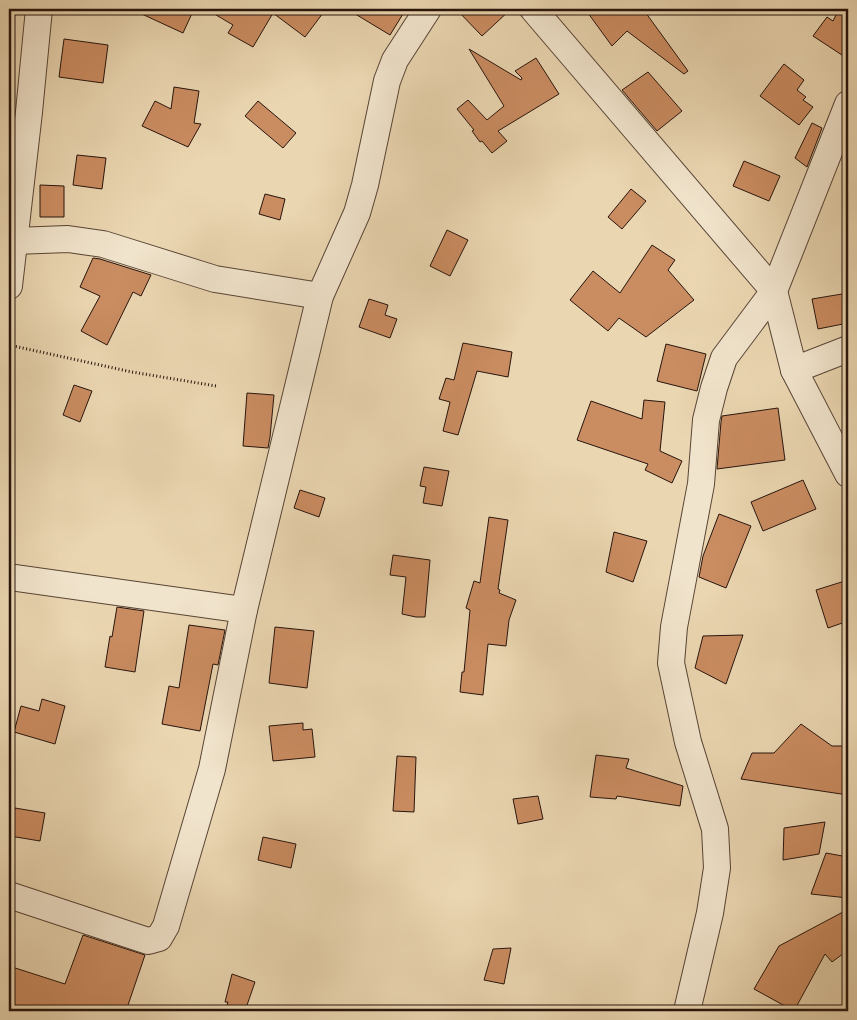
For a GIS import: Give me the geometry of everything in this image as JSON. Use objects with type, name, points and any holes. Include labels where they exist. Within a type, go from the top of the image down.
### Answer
[{"type":"street","points":[[9,286],[11,240],[29,112],[39,9]]},
{"type":"street","points":[[9,895],[148,941],[159,938],[166,926],[212,769],[244,610],[320,296],[357,213],[365,185],[387,81],[395,60],[428,9]]},
{"type":"street","points":[[533,9],[774,291],[794,370],[848,474]]},
{"type":"street","points":[[687,1011],[710,913],[717,868],[714,829],[688,742],[671,663],[674,627],[702,484],[706,420],[724,358],[774,291],[848,104]]},
{"type":"street","points":[[11,240],[68,239],[103,244],[215,279],[320,296]]},
{"type":"street","points":[[794,370],[848,349]]},
{"type":"street","points":[[9,577],[244,610]]},
{"type":"path","points":[[9,345],[132,372],[216,386]]},
{"type":"building","points":[[131,9],[194,9],[183,33]]},
{"type":"building","points":[[206,9],[326,9],[305,37],[273,13],[253,47],[228,33],[233,25]]},
{"type":"building","points":[[347,9],[406,9],[390,35]]},
{"type":"building","points":[[456,9],[511,9],[482,36]]},
{"type":"building","points":[[585,9],[643,9],[688,71],[684,74],[627,31],[612,46]]},
{"type":"building","points":[[839,9],[848,9],[848,59],[813,36],[827,17],[833,21]]},
{"type":"building","points":[[64,39],[108,45],[103,83],[59,77]]},
{"type":"building","points":[[469,49],[521,80],[522,78],[515,71],[536,58],[559,94],[498,131],[507,141],[492,153],[482,141],[480,142],[472,131],[474,130],[457,109],[468,100],[487,120],[504,106]]},
{"type":"building","points":[[784,64],[804,80],[797,90],[806,97],[803,100],[813,107],[799,125],[760,96]]},
{"type":"building","points":[[648,72],[682,111],[657,131],[622,90]]},
{"type":"building","points":[[174,87],[199,91],[194,123],[201,124],[188,147],[142,126],[155,101],[171,109]]},
{"type":"building","points":[[258,101],[296,133],[283,148],[245,116]]},
{"type":"building","points":[[812,123],[822,128],[807,167],[795,158]]},
{"type":"building","points":[[77,155],[106,158],[102,189],[73,185]]},
{"type":"building","points":[[744,161],[780,176],[769,201],[733,186]]},
{"type":"building","points":[[40,185],[64,186],[64,217],[40,217]]},
{"type":"building","points":[[631,189],[646,201],[622,229],[608,217]]},
{"type":"building","points":[[265,194],[285,199],[280,220],[259,214]]},
{"type":"building","points":[[447,230],[468,240],[450,276],[430,266]]},
{"type":"building","points":[[652,245],[675,260],[668,270],[694,300],[646,337],[619,318],[608,331],[570,300],[593,271],[620,293]]},
{"type":"building","points":[[93,258],[151,275],[141,296],[133,292],[107,345],[81,331],[100,296],[80,287]]},
{"type":"building","points":[[848,293],[848,323],[818,329],[812,299]]},
{"type":"building","points":[[369,299],[388,305],[385,315],[397,319],[390,338],[359,327]]},
{"type":"building","points":[[463,343],[512,352],[508,377],[477,371],[458,435],[443,431],[450,402],[439,399],[446,378],[454,380]]},
{"type":"building","points":[[666,344],[706,354],[697,391],[657,381]]},
{"type":"building","points":[[74,385],[92,391],[80,422],[63,415]]},
{"type":"building","points":[[247,393],[274,395],[268,448],[243,446]]},
{"type":"building","points":[[644,400],[665,402],[660,451],[682,461],[672,483],[645,470],[648,464],[577,440],[591,401],[642,419]]},
{"type":"building","points":[[778,408],[785,460],[717,469],[722,416]]},
{"type":"building","points":[[424,467],[449,471],[442,506],[423,503],[426,487],[420,486]]},
{"type":"building","points":[[803,480],[816,509],[763,531],[751,502]]},
{"type":"building","points":[[300,490],[325,498],[319,517],[294,508]]},
{"type":"building","points":[[719,514],[751,526],[726,588],[699,577],[703,556]]},
{"type":"building","points":[[489,517],[508,520],[498,589],[500,590],[499,593],[516,600],[509,620],[506,646],[488,644],[483,695],[460,692],[462,672],[464,672],[470,610],[466,608],[474,581],[480,583]]},
{"type":"building","points":[[614,532],[647,541],[633,582],[606,572]]},
{"type":"building","points":[[393,555],[430,560],[425,617],[402,614],[406,577],[390,575]]},
{"type":"building","points":[[848,580],[848,621],[828,628],[816,590]]},
{"type":"building","points":[[117,607],[144,611],[135,672],[105,667]]},
{"type":"building","points":[[189,625],[225,630],[218,665],[213,664],[200,731],[162,724],[169,686],[179,688]]},
{"type":"building","points":[[275,627],[314,631],[307,688],[269,683]]},
{"type":"building","points":[[743,635],[726,684],[695,668],[703,636]]},
{"type":"building","points":[[42,699],[65,706],[55,744],[14,732],[21,706],[39,711]]},
{"type":"building","points":[[303,723],[303,730],[312,729],[315,757],[273,761],[269,726]]},
{"type":"building","points":[[801,724],[832,746],[848,746],[848,795],[741,779],[752,753],[774,753]]},
{"type":"building","points":[[596,755],[629,759],[626,768],[683,786],[680,806],[617,796],[616,799],[590,797]]},
{"type":"building","points":[[397,756],[416,757],[414,812],[393,811]]},
{"type":"building","points":[[538,796],[543,819],[518,824],[513,799]]},
{"type":"building","points":[[15,808],[45,813],[40,841],[10,836]]},
{"type":"building","points":[[825,822],[819,854],[783,860],[784,828]]},
{"type":"building","points":[[263,837],[296,844],[291,868],[258,860]]},
{"type":"building","points":[[826,853],[848,857],[848,898],[811,894]]},
{"type":"building","points":[[843,912],[848,950],[832,962],[825,954],[794,1011],[754,989],[779,946]]},
{"type":"building","points":[[83,935],[145,955],[126,1011],[9,1011],[9,966],[65,984]]},
{"type":"building","points":[[511,948],[504,984],[484,980],[493,949]]},
{"type":"building","points":[[232,974],[255,982],[245,1011],[225,1011],[228,1002],[225,1002]]}]
